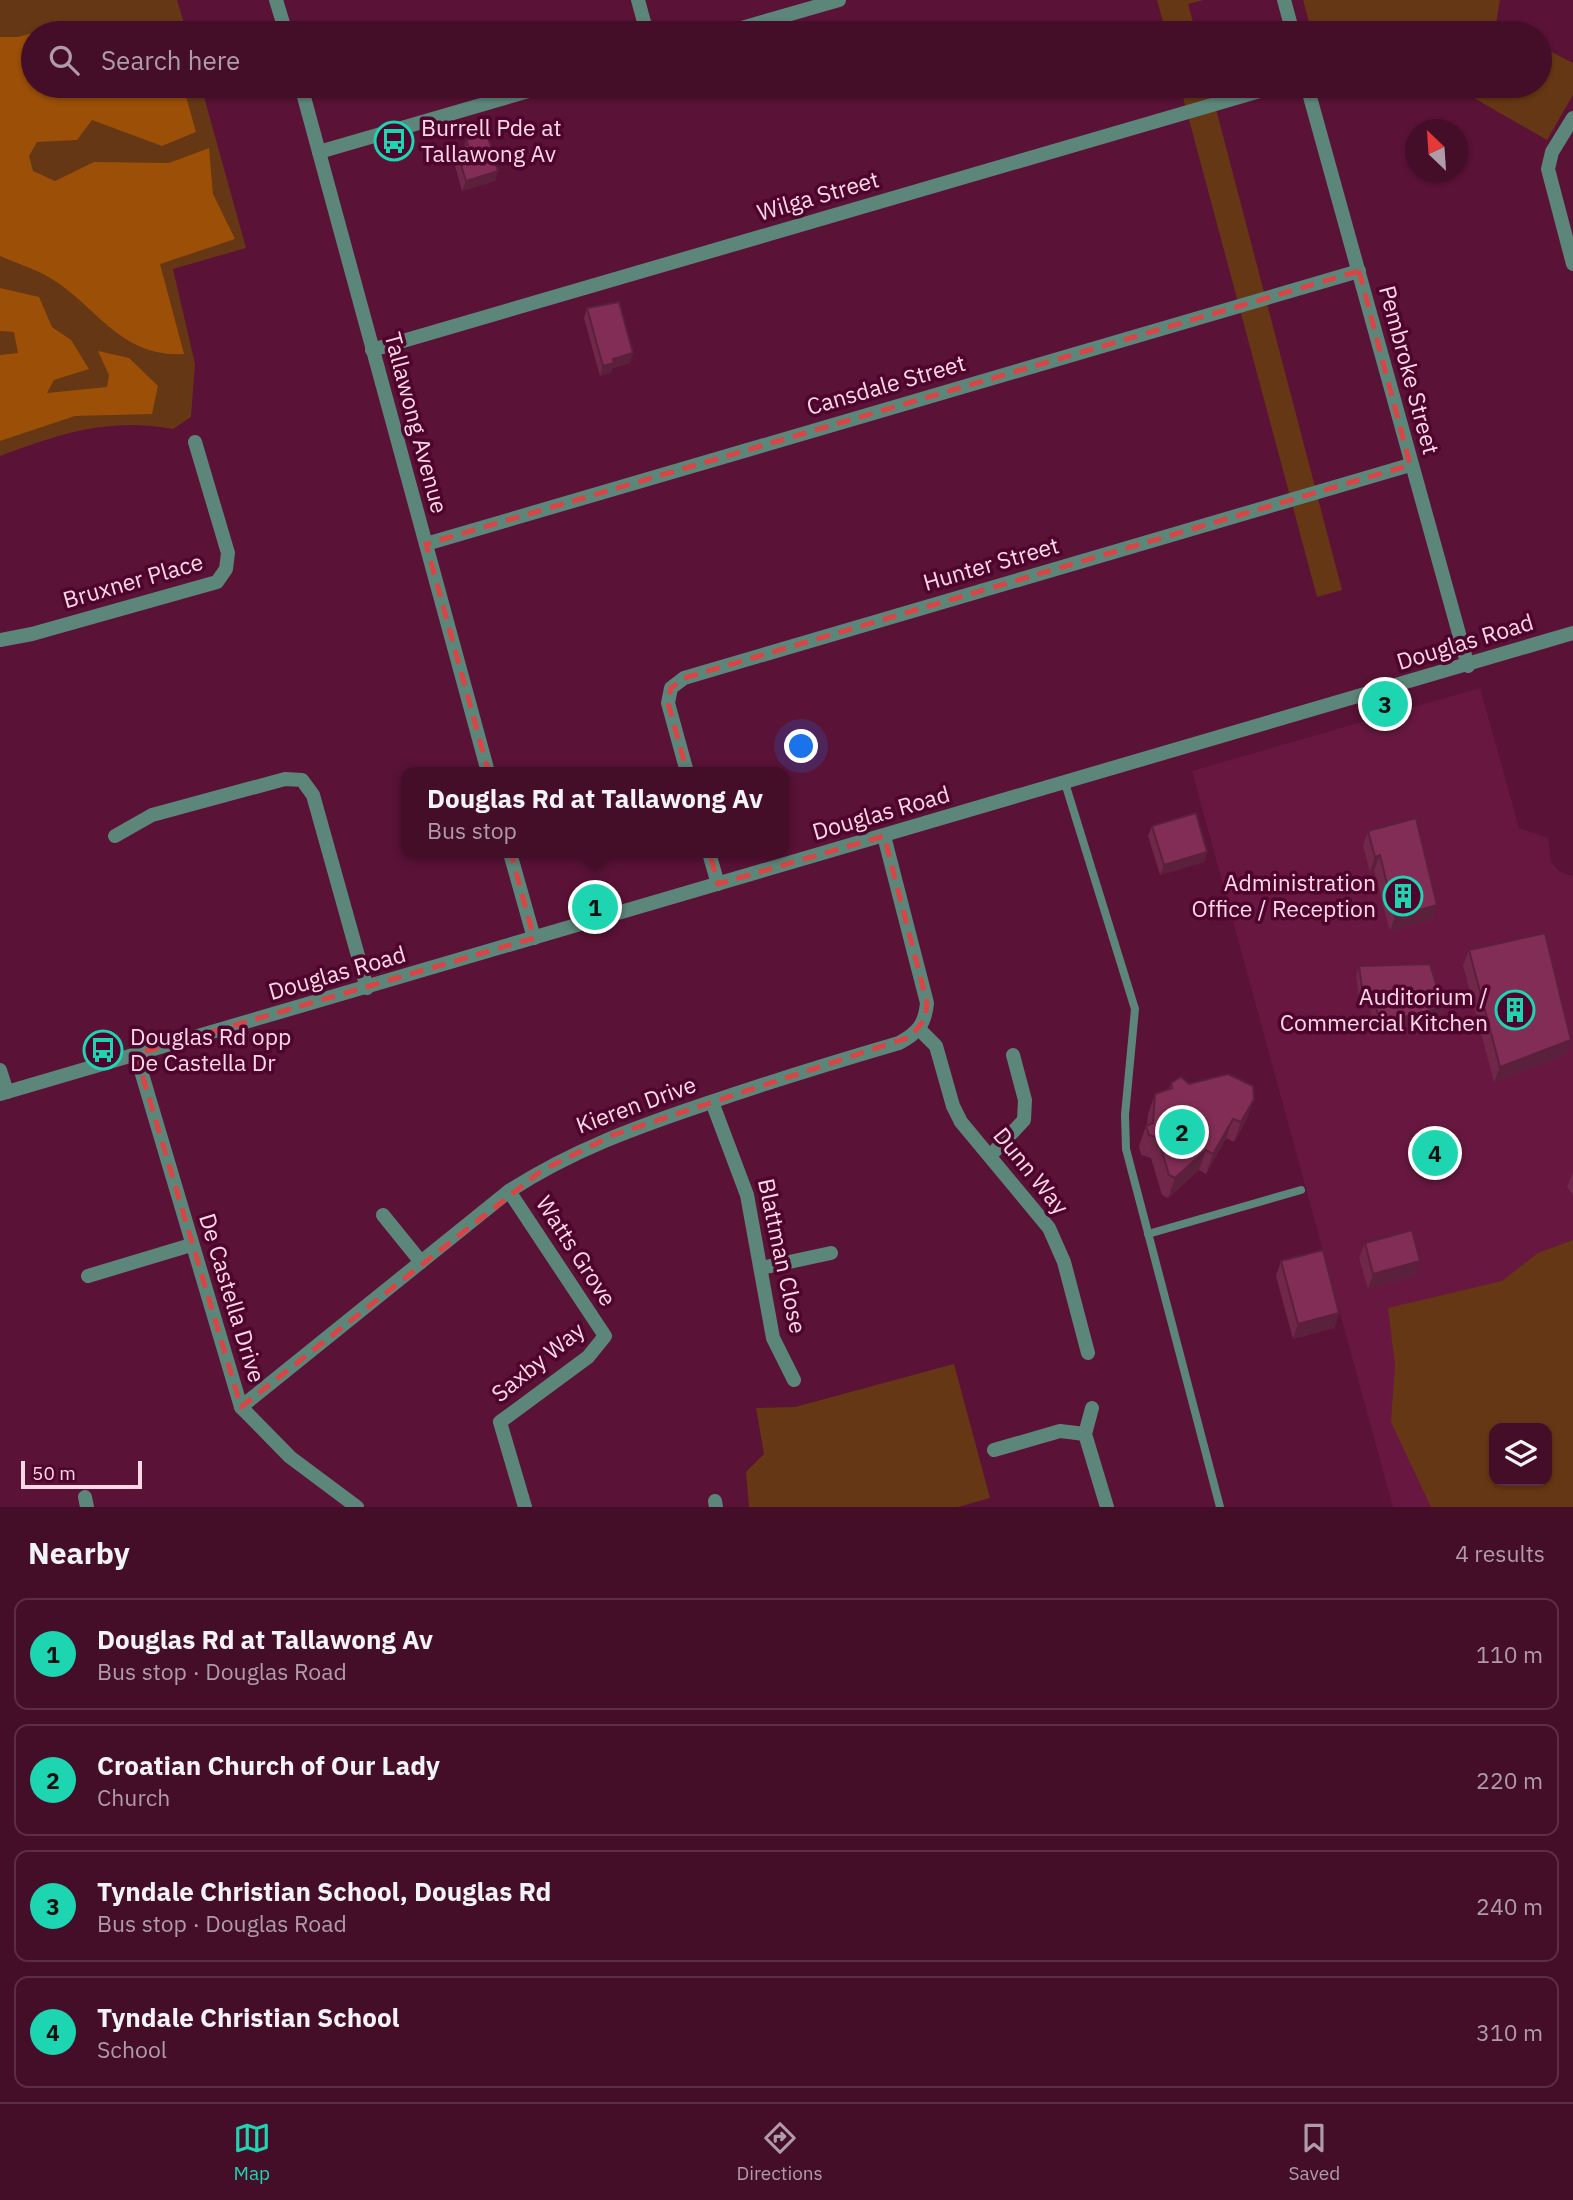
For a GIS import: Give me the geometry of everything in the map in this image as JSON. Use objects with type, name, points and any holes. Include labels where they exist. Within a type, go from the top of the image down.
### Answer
[{"type":"street","points":[[276,0],[282,21]]},
{"type":"street","points":[[638,0],[644,21]]},
{"type":"street","points":[[766,21],[839,0]]},
{"type":"street","points":[[1284,0],[1290,21]]},
{"type":"street","name":"Tallawong Avenue","points":[[304,98],[487,767]]},
{"type":"street","points":[[319,152],[505,98]]},
{"type":"street","name":"Wilga Street","points":[[372,350],[1236,98]]},
{"type":"street","name":"Pembroke Street","points":[[1310,98],[1410,465],[1468,666]]},
{"type":"street","points":[[1573,118],[1552,152],[1548,169],[1573,264]]},
{"type":"street","name":"Cansdale Street","points":[[426,544],[1359,271]]},
{"type":"street","name":"Bruxner Place","points":[[0,640],[32,634],[217,582],[226,569],[228,553],[195,442]]},
{"type":"street","name":"Hunter Street","points":[[686,767],[668,704],[671,688],[684,678],[1410,465]]},
{"type":"street","name":"Douglas Road","points":[[3,1093],[1468,666],[1573,633]]},
{"type":"street","points":[[115,836],[152,815],[285,779],[302,780],[313,795],[367,988]]},
{"type":"street","points":[[884,836],[927,1003],[925,1019],[919,1029]]},
{"type":"street","points":[[511,858],[534,939]]},
{"type":"street","points":[[710,858],[718,884]]},
{"type":"street","name":"Kieren Drive","points":[[241,1407],[509,1191],[576,1151],[743,1089],[899,1042],[919,1029]]},
{"type":"street","name":"Dunn Way","points":[[919,1029],[936,1046],[953,1106],[961,1122],[1049,1228],[1058,1245],[1088,1353]]},
{"type":"street","name":"De Castella Drive","points":[[136,1054],[241,1407],[290,1457],[357,1507]]},
{"type":"street","points":[[991,1155],[1024,1121],[1025,1100],[1013,1055]]},
{"type":"street","points":[[0,1070],[3,1093]]},
{"type":"street","name":"Blattman Close","points":[[712,1102],[747,1195],[773,1338],[794,1380]]},
{"type":"street","name":"Watts Grove","points":[[509,1191],[605,1336]]},
{"type":"street","points":[[383,1215],[421,1262]]},
{"type":"street","points":[[88,1276],[191,1245]]},
{"type":"street","points":[[761,1268],[831,1253]]},
{"type":"street","name":"Saxby Way","points":[[525,1507],[500,1422],[588,1357],[605,1336]]},
{"type":"street","points":[[1092,1408],[1085,1434],[1107,1507]]},
{"type":"street","points":[[994,1450],[1060,1431],[1085,1434]]},
{"type":"lane","points":[[1065,783],[1135,1009],[1125,1115],[1126,1149],[1220,1507]]},
{"type":"lane","points":[[1148,1234],[1301,1191]]},
{"type":"highlighted area","points":[[1359,271],[1410,465],[684,678],[671,688],[668,703],[718,884],[884,836],[927,1003],[925,1019],[910,1037],[613,1135],[541,1171],[241,1407],[136,1054],[534,938],[426,544]]},
{"type":"shaded area","points":[[0,0],[177,0],[183,21],[21,21],[21,98],[204,98],[246,248],[173,269],[195,364],[191,417],[173,429],[127,425],[85,430],[0,456]]},
{"type":"shaded area","points":[[1157,0],[1204,0],[1188,4],[1193,21],[1163,21]]},
{"type":"shaded area","points":[[1303,0],[1500,0],[1496,21],[1309,21]]},
{"type":"shaded area","points":[[21,36],[21,98],[186,98],[196,132],[162,146],[92,120],[77,140],[37,142],[29,156],[33,171],[55,181],[94,162],[169,163],[209,148],[213,194],[235,239],[160,264],[184,354],[163,353],[128,340],[55,281],[0,256],[0,37]]},
{"type":"shaded area","points":[[1552,52],[1573,63],[1573,95],[1547,140],[1474,98],[1552,98]]},
{"type":"shaded area","points":[[1183,98],[1213,98],[1342,590],[1317,597]]},
{"type":"shaded area","points":[[0,288],[39,297],[52,327],[71,340],[89,369],[54,380],[47,393],[107,387],[109,375],[98,351],[129,358],[158,386],[152,414],[75,416],[0,441],[0,355],[18,353],[14,332],[0,331]]},
{"type":"shaded area","points":[[1480,688],[1519,828],[1548,838],[1551,862],[1559,871],[1573,877],[1573,1507],[1393,1507],[1192,771]]},
{"type":"shaded area","points":[[1573,1240],[1573,1507],[1431,1507],[1391,1422],[1395,1365],[1388,1308],[1502,1281],[1538,1253]]},
{"type":"shaded area","points":[[954,1364],[990,1498],[958,1507],[749,1507],[746,1472],[764,1454],[756,1408],[795,1407]]},
{"type":"building","points":[[487,134],[498,171],[466,181],[456,149],[468,145],[466,140]]},
{"type":"building","points":[[619,302],[633,353],[613,359],[614,363],[603,366],[587,308]]},
{"type":"building","points":[[1196,813],[1207,852],[1164,865],[1152,826]]},
{"type":"building","name":"Administration Office / Reception","points":[[1416,818],[1437,905],[1395,917],[1380,855],[1375,857],[1368,831]]},
{"type":"building","name":"Auditorium / Commercial Kitchen","points":[[1545,933],[1571,1040],[1500,1067],[1469,950]]},
{"type":"building","points":[[1430,964],[1443,1007],[1381,1023],[1369,987],[1362,988],[1359,966]]},
{"type":"building","points":[[1228,1074],[1253,1086],[1254,1099],[1241,1122],[1233,1119],[1213,1154],[1206,1150],[1175,1178],[1169,1175],[1158,1138],[1149,1135],[1146,1126],[1153,1123],[1155,1094],[1172,1088],[1171,1083],[1181,1077],[1189,1084]]},
{"type":"building","points":[[1412,1230],[1420,1261],[1373,1274],[1365,1243]]},
{"type":"building","points":[[1323,1250],[1339,1313],[1298,1324],[1281,1261]]},
{"type":"place","name":"Burrell Pde at Tallawong Av","points":[[394,141]]},
{"type":"place","name":"Tyndale Christian School, Douglas Rd","points":[[1385,704]]},
{"type":"place","name":"Administration Office / Reception","points":[[1403,896]]},
{"type":"place","name":"Douglas Rd at Tallawong Av","points":[[595,907]]},
{"type":"place","name":"Auditorium / Commercial Kitchen","points":[[1515,1010]]},
{"type":"place","name":"Douglas Rd opp De Castella Dr","points":[[103,1050]]},
{"type":"place","name":"Croatian Church of Our Lady","points":[[1182,1132]]},
{"type":"place","name":"Tyndale Christian School","points":[[1435,1153]]}]
